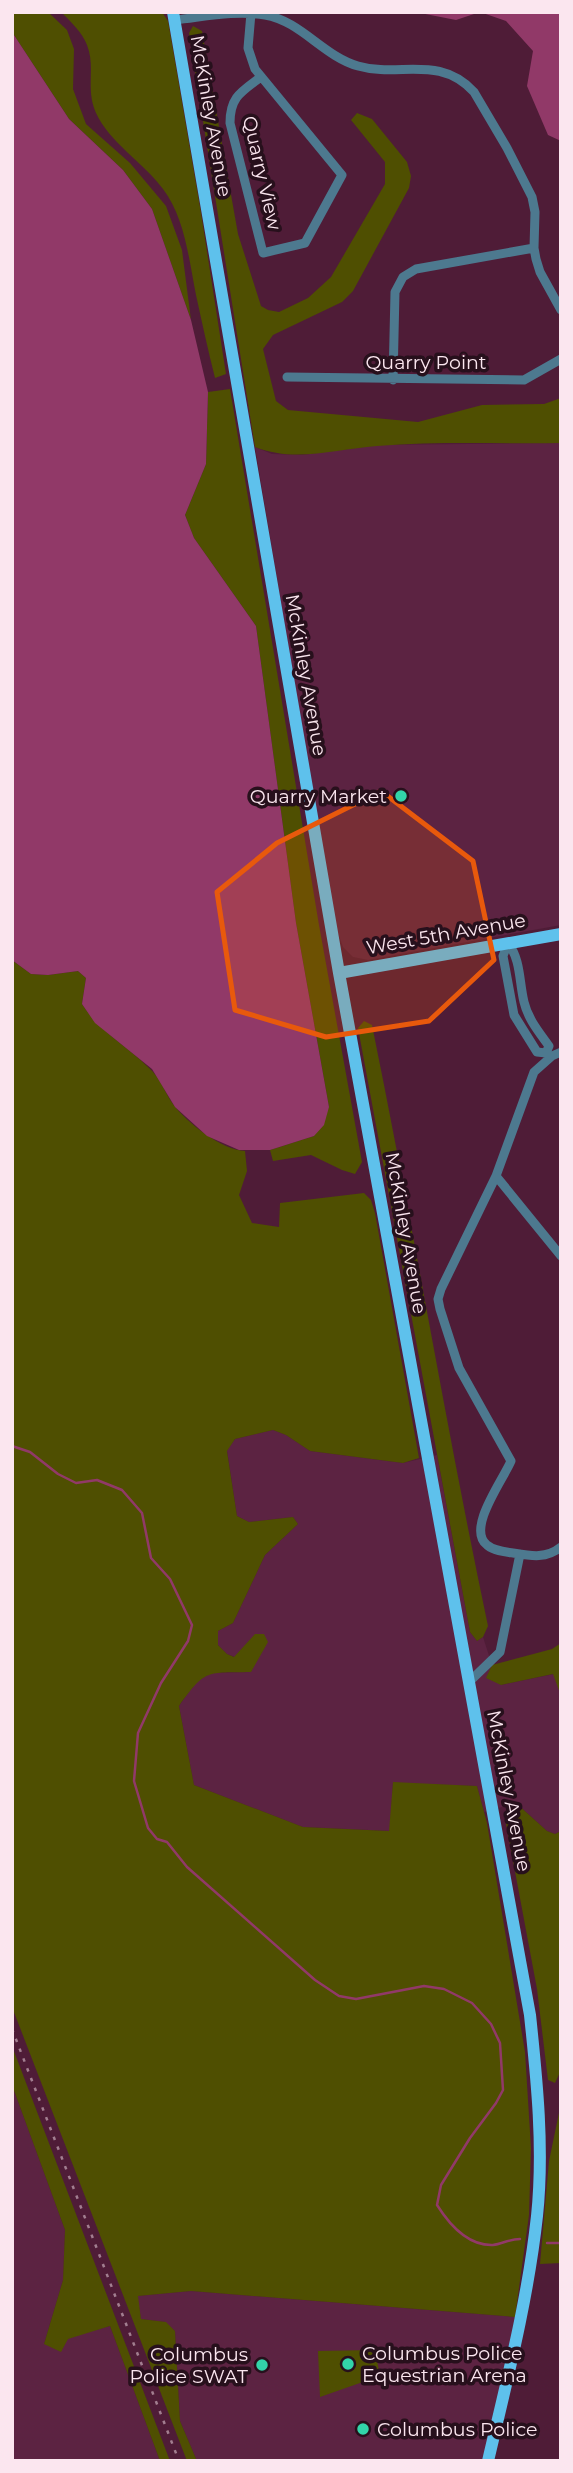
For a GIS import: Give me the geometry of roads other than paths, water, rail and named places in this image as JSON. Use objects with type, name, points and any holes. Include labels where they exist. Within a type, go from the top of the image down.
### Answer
[{"type":"main road","name":"McKinley Avenue","points":[[174,16],[339,973],[530,2015],[539,2115],[537,2215],[521,2320],[488,2461]]},
{"type":"main road","name":"West 5th Avenue","points":[[339,973],[561,934]]},
{"type":"street","points":[[174,16],[250,12],[287,17],[347,63],[369,69],[433,69],[467,85],[474,92],[507,148],[532,197],[535,212],[534,248],[540,272],[561,310]]},
{"type":"street","name":"Quarry View","points":[[250,12],[250,58],[261,77],[342,175],[304,243],[263,253],[230,123],[231,107],[236,96],[261,77]]},
{"type":"street","points":[[393,380],[395,292],[403,277],[416,269],[534,248]]},
{"type":"street","name":"Quarry Point","points":[[286,377],[524,380],[561,359]]},
{"type":"street","points":[[508,943],[516,954],[524,1005],[549,1046],[548,1056]]},
{"type":"street","points":[[561,1052],[548,1056],[534,1072],[496,1176],[441,1289],[439,1299],[459,1368],[511,1461],[483,1516],[479,1527],[481,1539],[488,1547],[520,1554],[541,1556],[561,1547]]},
{"type":"street","points":[[496,1176],[561,1256]]},
{"type":"street","points":[[469,1682],[500,1652],[520,1554]]},
{"type":"waterway","points":[[12,1446],[30,1452],[58,1474],[76,1483],[97,1480],[122,1490],[142,1513],[151,1558],[170,1579],[192,1625],[188,1641],[161,1683],[138,1733],[134,1781],[148,1828],[157,1839],[167,1842],[187,1867],[315,1980],[339,1996],[356,1999],[424,1986],[444,1989],[472,2003],[491,2024],[500,2043],[503,2090],[441,2185],[437,2205],[453,2226],[475,2242],[493,2245],[520,2239]]},
{"type":"waterway","points":[[547,2243],[561,2243]]},
{"type":"railway","points":[[12,2029],[179,2461]]},
{"type":"place","name":"Quarry Market","points":[[401,796]]},
{"type":"place","name":"Columbus Police Equestrian Arena","points":[[348,2364]]},
{"type":"place","name":"Columbus Police SWAT","points":[[262,2365]]},
{"type":"place","name":"Columbus Police","points":[[363,2429]]}]
